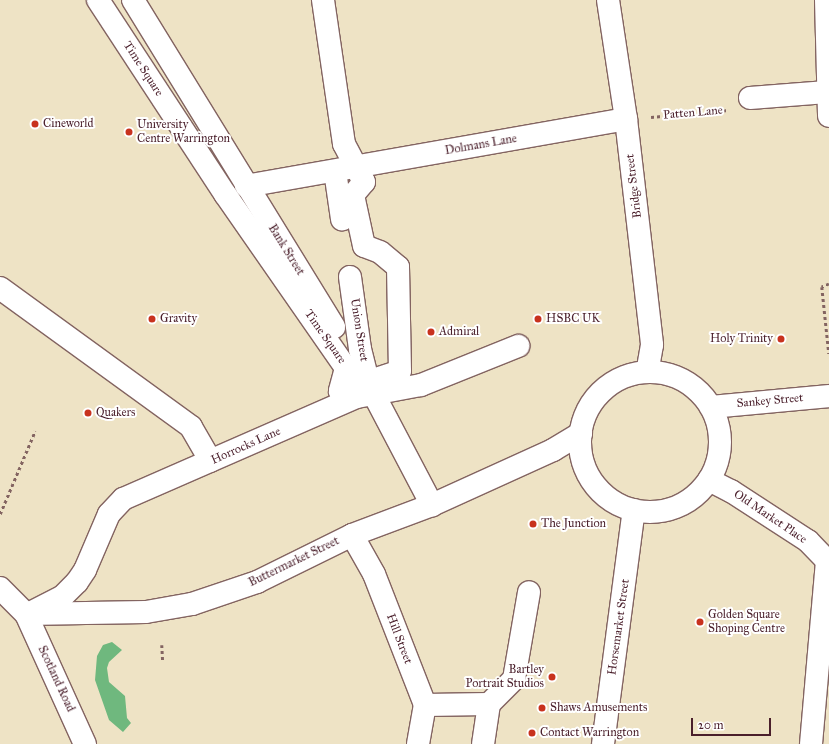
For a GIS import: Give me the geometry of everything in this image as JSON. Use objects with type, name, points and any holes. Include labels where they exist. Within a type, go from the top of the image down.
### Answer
[{"type":"street","name":"Time Square","points":[[98,0],[225,194],[346,368],[340,391],[372,388],[400,372],[398,267],[380,252],[364,246],[354,195],[364,182],[346,169],[344,144],[323,0]]},
{"type":"street","name":"Bank Street","points":[[133,0],[246,186],[372,388],[432,505]]},
{"type":"street","name":"Bridge Street","points":[[608,0],[626,119],[652,345],[647,372]]},
{"type":"street","points":[[826,0],[827,92],[829,116]]},
{"type":"street","points":[[750,98],[827,92]]},
{"type":"street","name":"Dolmans Lane","points":[[246,186],[626,119]]},
{"type":"street","points":[[342,219],[346,169]]},
{"type":"street","name":"Union Street","points":[[350,277],[360,349],[372,388]]},
{"type":"street","points":[[0,288],[191,427],[211,461]]},
{"type":"street","name":"Horrocks Lane","points":[[26,614],[62,597],[77,582],[115,506],[123,499],[357,397],[372,388],[421,385],[518,346]]},
{"type":"street","points":[[647,372],[667,374],[684,380],[700,392],[711,407],[719,425],[720,445],[716,465],[709,480],[684,503],[668,510],[651,512],[634,510],[615,503],[599,490],[591,479],[581,454],[581,433],[589,409],[596,398],[610,384],[628,375],[647,372]]},
{"type":"street","name":"Sankey Street","points":[[711,407],[829,396]]},
{"type":"street","name":"Buttermarket Street","points":[[26,614],[146,612],[192,604],[257,582],[352,534],[432,505],[553,450],[581,433]]},
{"type":"street","name":"Old Market Place","points":[[709,480],[731,490],[808,541],[828,562],[812,744]]},
{"type":"street","name":"Horsemarket Street","points":[[603,744],[634,510]]},
{"type":"street","name":"Hill Street","points":[[352,534],[374,574],[425,705]]},
{"type":"street","points":[[0,588],[26,614]]},
{"type":"street","points":[[483,744],[489,704],[514,679],[529,592]]},
{"type":"street","name":"Scotland Road","points":[[26,614],[86,744]]},
{"type":"street","points":[[418,744],[425,705],[489,704]]},
{"type":"path","name":"Patten Lane","points":[[626,119],[735,109],[750,98]]},
{"type":"path","points":[[829,284],[822,287],[829,354]]},
{"type":"path","points":[[0,514],[35,431]]},
{"type":"path","points":[[162,645],[163,662]]},
{"type":"green space","points":[[112,642],[122,650],[109,662],[107,668],[109,682],[125,696],[127,718],[131,723],[123,732],[109,720],[95,680],[97,656],[103,645]]},
{"type":"place","name":"Cineworld","points":[[35,124]]},
{"type":"place","name":"University Centre Warrington","points":[[129,132]]},
{"type":"place","name":"Gravity","points":[[152,319]]},
{"type":"place","name":"HSBC UK","points":[[538,319]]},
{"type":"place","name":"Admiral","points":[[431,332]]},
{"type":"place","name":"Holy Trinity","points":[[781,339]]},
{"type":"place","name":"Quakers","points":[[88,413]]},
{"type":"place","name":"The Junction","points":[[533,524]]},
{"type":"place","name":"Golden Square Shoping Centre","points":[[700,622]]},
{"type":"place","name":"Bartley Portrait Studios","points":[[552,677]]},
{"type":"place","name":"Shaws Amusements","points":[[542,708]]},
{"type":"place","name":"Contact Warrington","points":[[532,733]]}]
